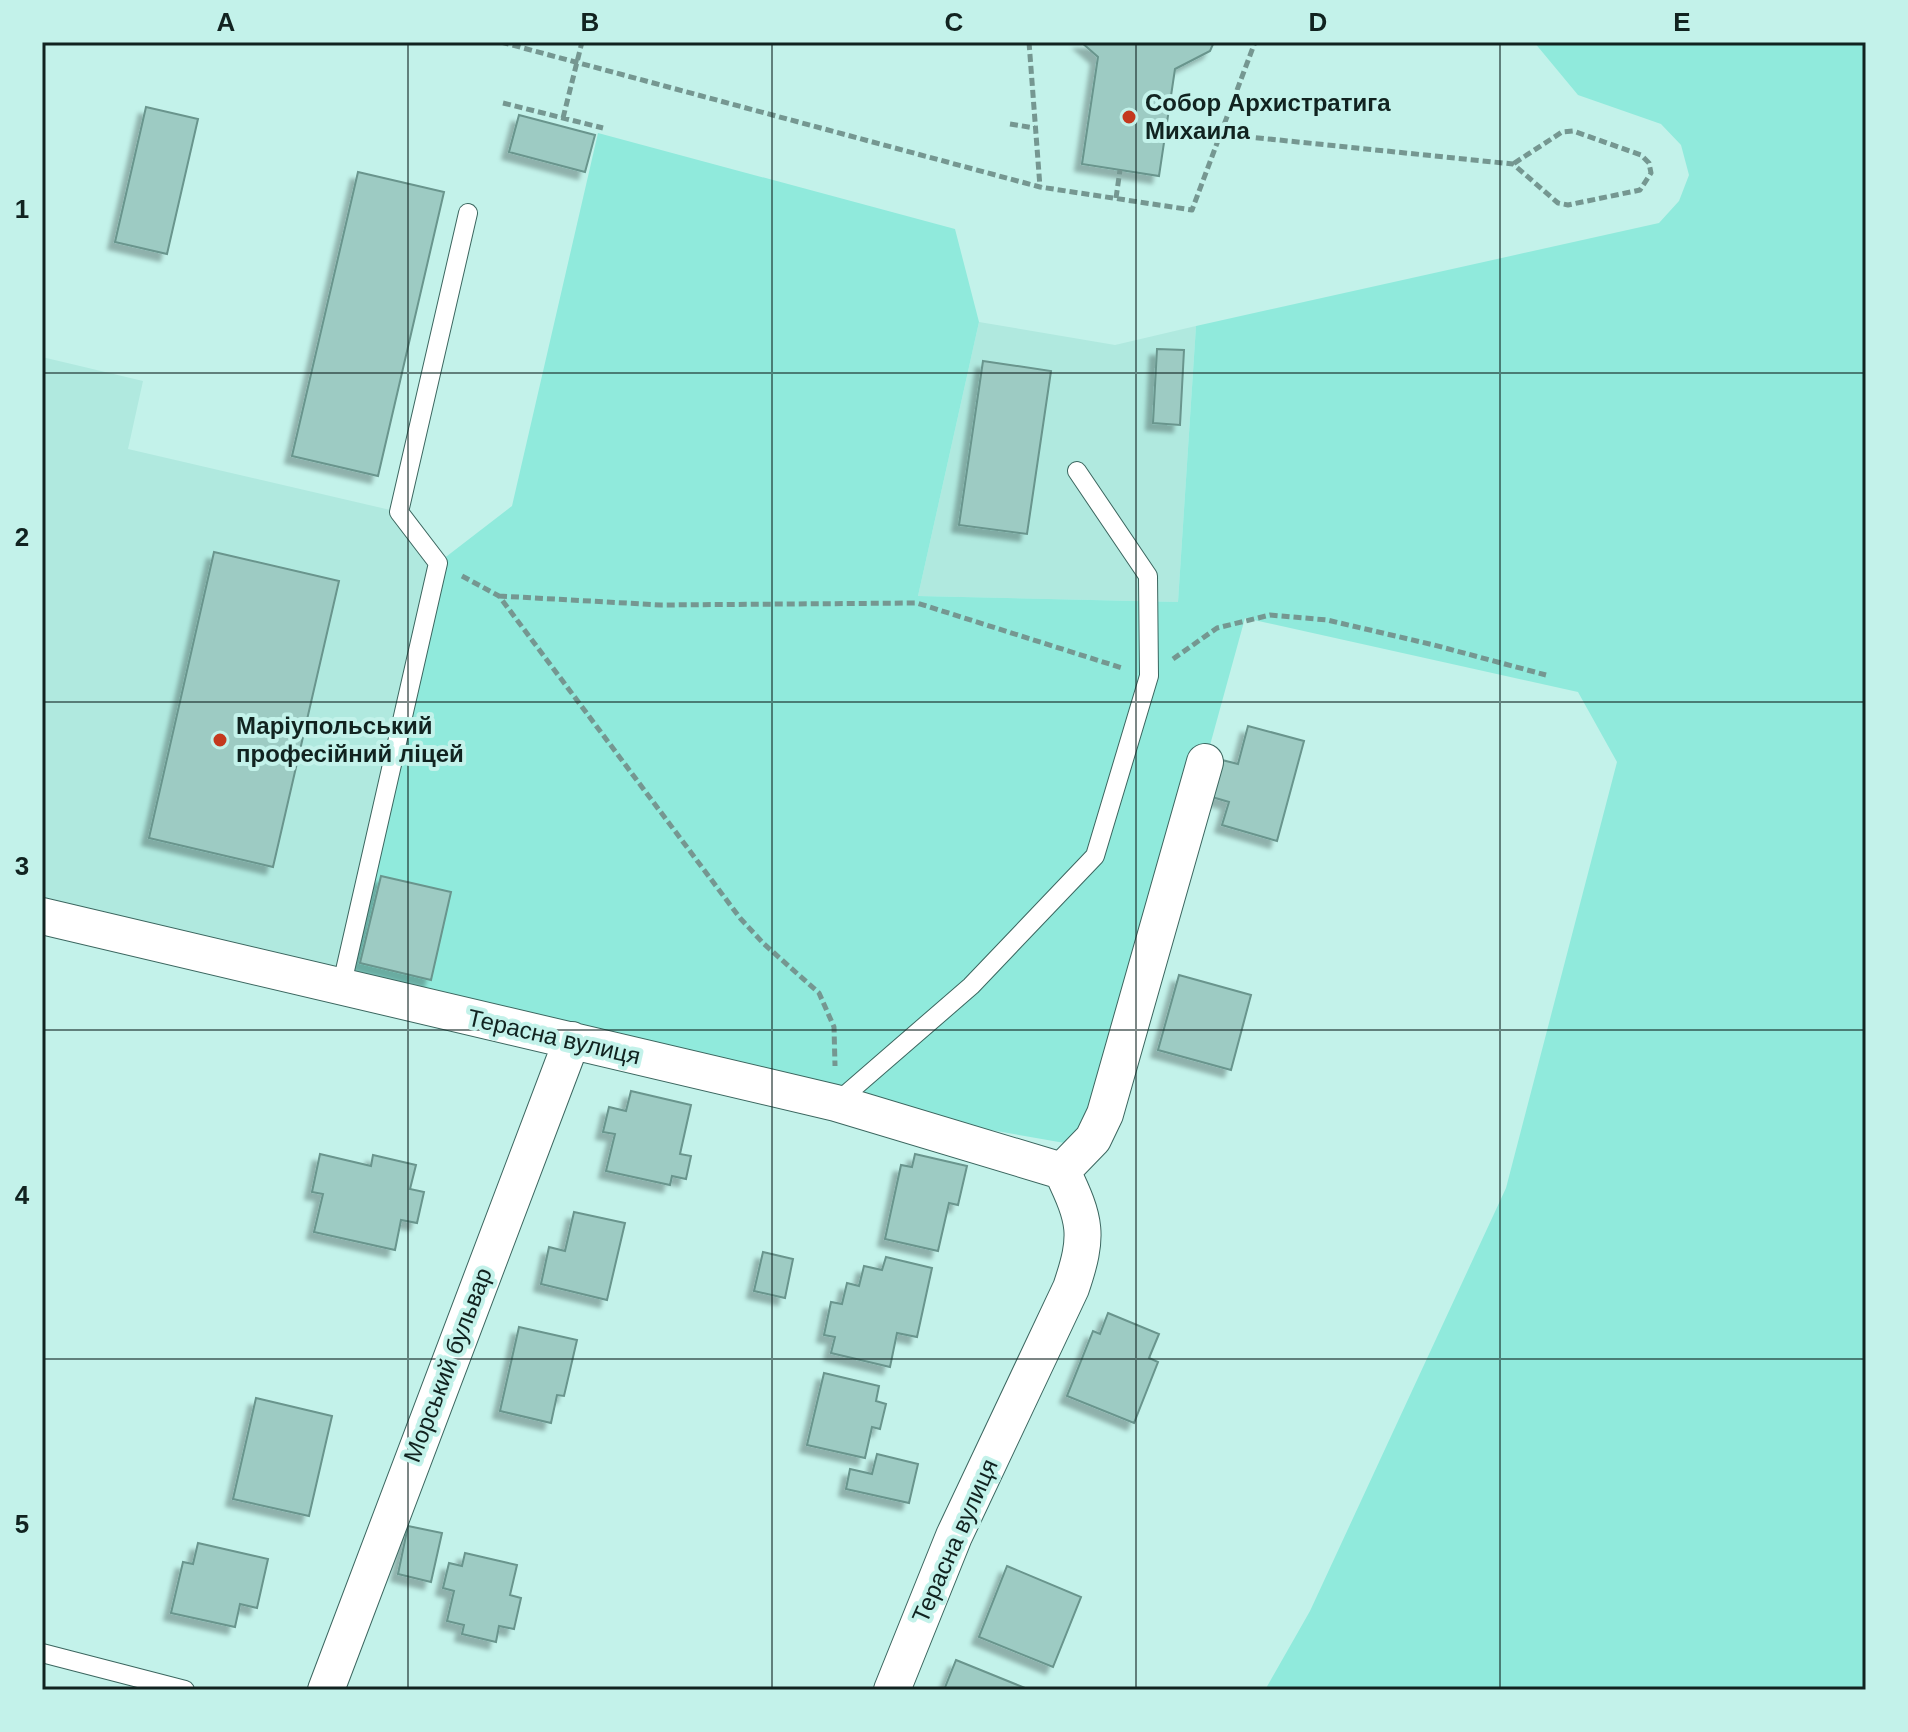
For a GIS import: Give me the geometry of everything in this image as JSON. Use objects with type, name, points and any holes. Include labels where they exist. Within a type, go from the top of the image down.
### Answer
[{"type":"street","points":[[1062,1171],[1093,1139],[1105,1114],[1205,762]]},
{"type":"street","name":"Терасна вулиця","points":[[42,916],[836,1103],[1062,1171],[1079,1206],[1084,1227],[1082,1256],[1071,1288],[954,1536],[892,1690]]},
{"type":"street","name":"Морський бульвар","points":[[326,1690],[572,1040]]},
{"type":"lane","points":[[341,988],[438,563],[399,512],[468,213]]},
{"type":"lane","points":[[836,1103],[971,986],[1095,856],[1149,676],[1148,576],[1077,471]]},
{"type":"lane","points":[[42,1653],[185,1690]]},
{"type":"path","points":[[501,42],[1040,187],[1192,210],[1255,42]]},
{"type":"path","points":[[563,118],[582,42]]},
{"type":"path","points":[[1029,42],[1040,187]]},
{"type":"path","points":[[503,103],[603,128]]},
{"type":"path","points":[[1010,124],[1035,128]]},
{"type":"path","points":[[1220,134],[1513,164],[1558,203],[1568,205],[1640,190],[1651,173],[1649,163],[1641,155],[1573,131],[1562,132],[1513,164]]},
{"type":"path","points":[[1116,198],[1120,170]]},
{"type":"path","points":[[438,563],[499,596],[740,918],[819,993],[834,1027],[836,1103]]},
{"type":"path","points":[[499,596],[661,605],[917,603],[1149,676],[1217,628],[1270,615],[1327,620],[1546,675]]},
{"type":"shaded area","points":[[1534,42],[1866,42],[1866,1690],[1265,1690],[1310,1611],[1506,1188],[1617,762],[1578,692],[1245,618],[1099,1149],[836,1103],[341,988],[438,563],[512,506],[598,133],[955,229],[979,322],[918,596],[1178,602],[1196,326],[1659,223],[1679,201],[1689,175],[1681,145],[1661,124],[1578,95]]},
{"type":"shaded area","points":[[979,322],[1115,345],[1196,326],[1178,602],[918,596]]},
{"type":"shaded area","name":"Маріупольський професійний ліцей","points":[[42,357],[143,381],[128,449],[399,512],[438,563],[341,988],[42,916]]},
{"type":"building","name":"Собор Архистратига Михаила","points":[[1081,42],[1214,42],[1210,51],[1175,69],[1159,176],[1082,164],[1098,57]]},
{"type":"building","points":[[146,107],[198,119],[167,254],[115,242]]},
{"type":"building","points":[[519,115],[595,135],[585,172],[509,152]]},
{"type":"building","points":[[358,172],[444,192],[378,476],[292,456]]},
{"type":"building","points":[[1157,349],[1184,350],[1180,425],[1153,423]]},
{"type":"building","points":[[983,361],[1051,371],[1027,534],[959,525]]},
{"type":"building","points":[[214,552],[339,581],[273,867],[149,838]]},
{"type":"building","points":[[1248,726],[1304,741],[1277,841],[1222,825],[1229,802],[1212,797],[1222,760],[1238,764]]},
{"type":"building","points":[[381,876],[451,892],[431,980],[360,963]]},
{"type":"building","points":[[1179,975],[1251,995],[1231,1070],[1158,1050]]},
{"type":"building","points":[[631,1091],[691,1105],[680,1154],[691,1156],[686,1179],[672,1176],[670,1185],[606,1171],[615,1134],[603,1132],[609,1107],[626,1111]]},
{"type":"building","points":[[320,1154],[371,1166],[373,1155],[416,1165],[410,1189],[424,1192],[417,1223],[401,1220],[395,1250],[314,1232],[323,1194],[312,1192]]},
{"type":"building","points":[[915,1154],[967,1166],[958,1205],[949,1203],[938,1251],[885,1239],[901,1165],[912,1167]]},
{"type":"building","points":[[574,1212],[625,1223],[607,1300],[541,1284],[549,1247],[565,1251]]},
{"type":"building","points":[[763,1252],[793,1259],[785,1298],[754,1291]]},
{"type":"building","points":[[886,1257],[932,1268],[917,1337],[897,1333],[890,1367],[831,1353],[835,1337],[824,1335],[831,1302],[842,1304],[847,1283],[859,1286],[864,1266],[882,1270]]},
{"type":"building","points":[[1108,1313],[1159,1334],[1149,1358],[1158,1362],[1134,1423],[1067,1396],[1093,1331],[1100,1334]]},
{"type":"building","points":[[519,1327],[577,1340],[564,1396],[557,1395],[551,1423],[500,1411]]},
{"type":"building","points":[[824,1373],[879,1386],[876,1401],[886,1404],[880,1429],[872,1427],[865,1458],[807,1445]]},
{"type":"building","points":[[256,1398],[332,1416],[309,1516],[233,1499]]},
{"type":"building","points":[[877,1454],[918,1464],[909,1503],[846,1489],[850,1469],[872,1474]]},
{"type":"building","points":[[408,1526],[442,1533],[431,1582],[398,1574]]},
{"type":"building","points":[[198,1543],[268,1559],[257,1608],[240,1604],[235,1627],[171,1613],[183,1562],[193,1564]]},
{"type":"building","points":[[465,1553],[517,1565],[510,1595],[521,1598],[514,1629],[499,1626],[496,1642],[462,1634],[464,1625],[447,1621],[454,1591],[443,1588],[449,1563],[462,1566]]},
{"type":"building","points":[[1007,1566],[1081,1597],[1053,1667],[979,1637]]},
{"type":"building","points":[[956,1660],[1030,1690],[944,1690]]},
{"type":"place","name":"Собор Архистратига Михаила","points":[[1129,117]]},
{"type":"place","name":"Маріупольський професійний ліцей","points":[[220,740]]}]
